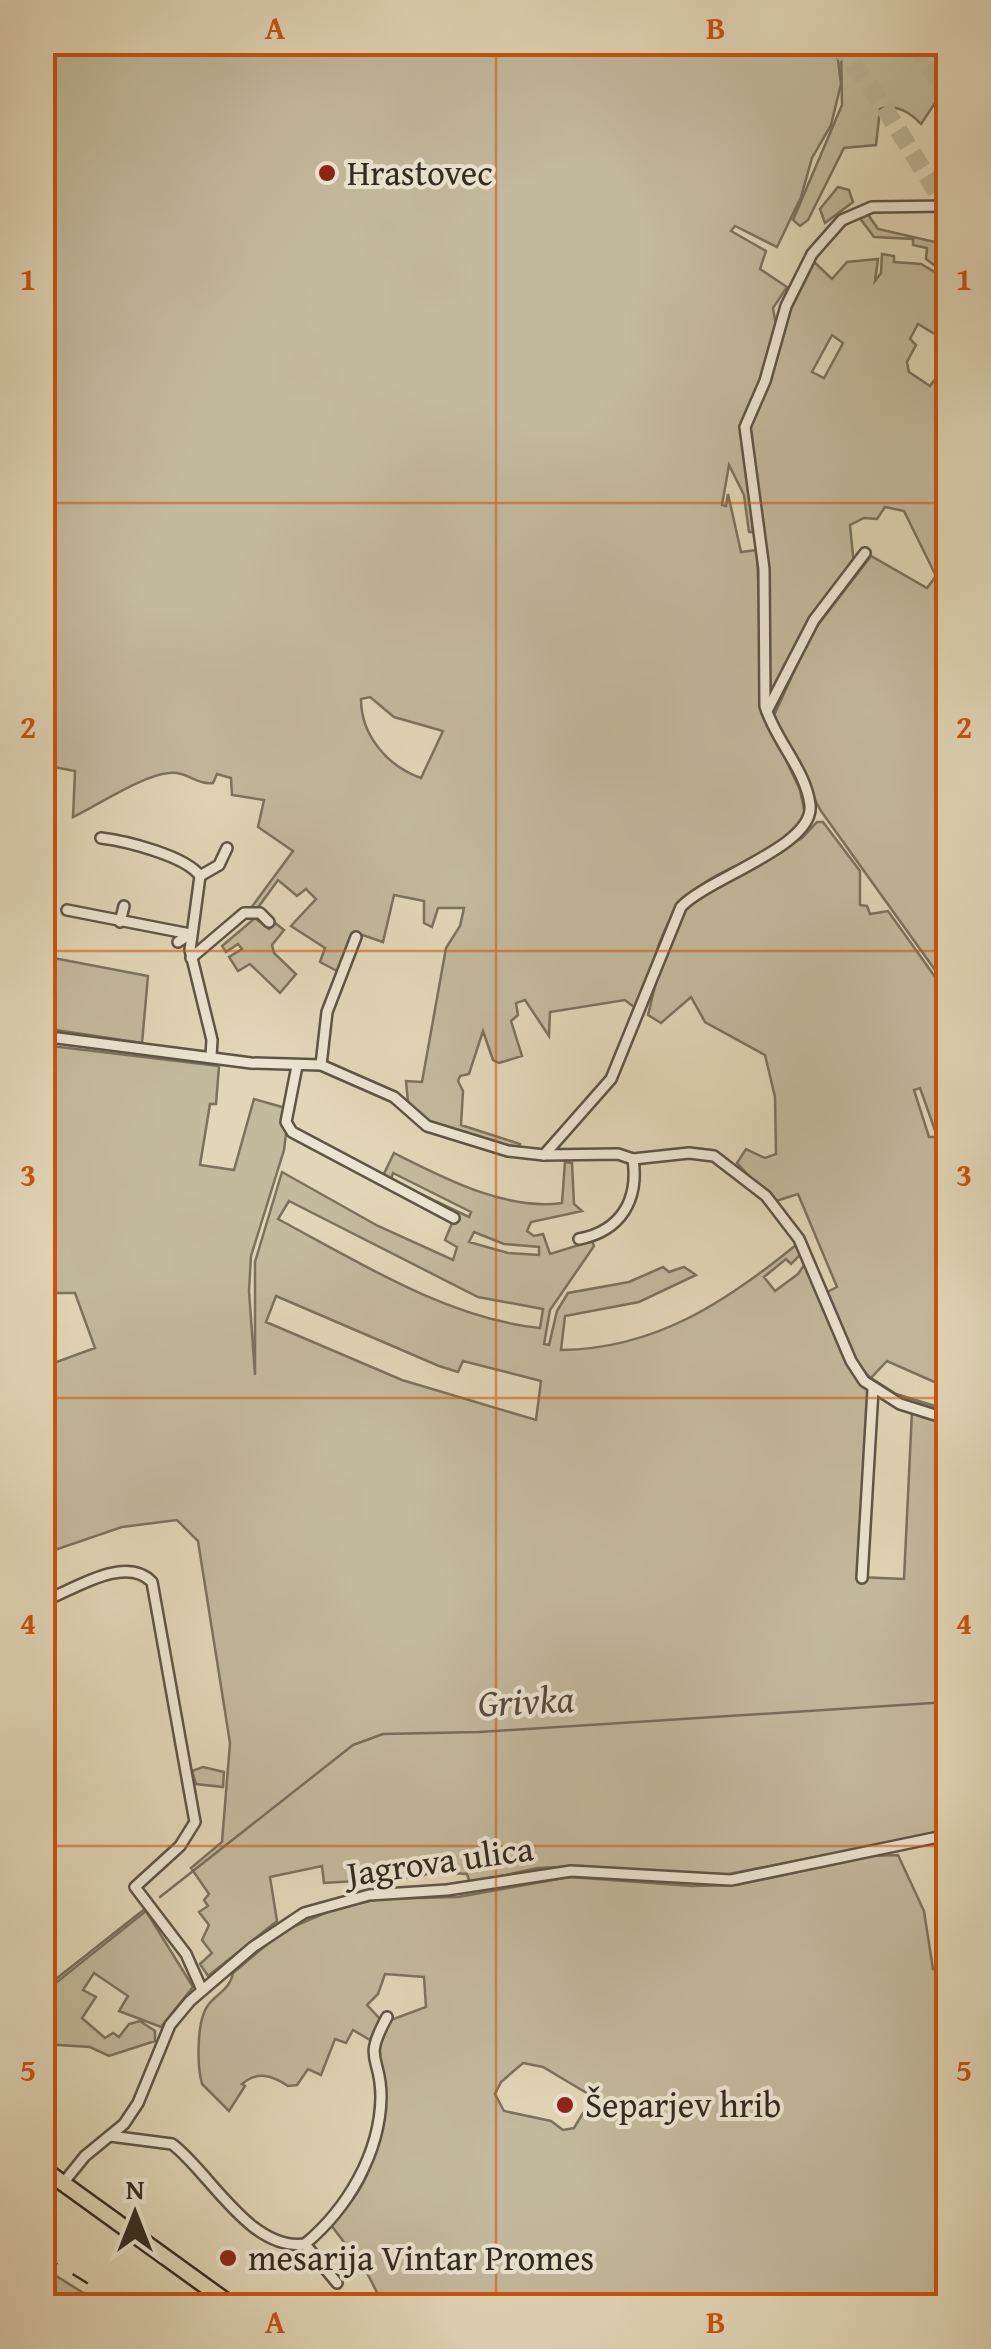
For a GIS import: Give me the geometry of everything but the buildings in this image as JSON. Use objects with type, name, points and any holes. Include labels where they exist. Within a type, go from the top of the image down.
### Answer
[{"type":"main road","points":[[42,2168],[232,2306]]},
{"type":"street","points":[[544,1156],[611,1079],[681,907],[705,887],[791,841],[808,824],[811,808],[807,793],[767,712],[764,570],[744,427],[766,381],[786,306],[812,254],[842,220],[872,207],[948,206]]},
{"type":"street","points":[[767,712],[814,620],[865,553]]},
{"type":"street","points":[[42,842],[50,812]]},
{"type":"street","points":[[151,836],[153,851]]},
{"type":"street","points":[[101,838],[153,851],[200,876]]},
{"type":"street","points":[[176,861],[178,848]]},
{"type":"street","points":[[200,876],[219,865],[228,848]]},
{"type":"street","points":[[200,876],[190,958],[212,1040],[212,1056]]},
{"type":"street","points":[[120,922],[124,906]]},
{"type":"street","points":[[66,910],[190,934]]},
{"type":"street","points":[[190,958],[244,914],[260,913],[269,922]]},
{"type":"street","points":[[178,942],[190,934]]},
{"type":"street","points":[[321,1065],[327,1012],[356,937]]},
{"type":"street","points":[[42,1036],[144,1052],[321,1065],[394,1097],[427,1126],[441,1132],[544,1156],[714,1156],[766,1196],[799,1239],[850,1360],[873,1390],[948,1419]]},
{"type":"street","points":[[298,1066],[286,1122],[292,1132],[454,1218]]},
{"type":"street","points":[[579,1238],[596,1236],[626,1213],[636,1186],[633,1159]]},
{"type":"street","points":[[862,1578],[873,1390]]},
{"type":"street","points":[[42,1602],[118,1571],[138,1571],[155,1591],[195,1808],[192,1830],[135,1887],[177,1940],[202,1990]]},
{"type":"street","name":"Jagrova ulica","points":[[64,2182],[84,2156],[110,2136],[138,2103],[170,2025],[202,1990],[286,1922],[326,1905],[370,1895],[447,1890],[572,1871],[731,1880],[948,1835]]},
{"type":"street","points":[[305,2244],[329,2224],[372,2154],[381,2096],[372,2045],[387,2016]]},
{"type":"street","points":[[110,2136],[172,2144],[229,2208],[285,2242],[305,2244],[338,2283]]},
{"type":"shaded area","points":[[42,43],[836,43],[841,84],[831,125],[812,158],[801,197],[777,247],[735,226],[731,231],[766,251],[760,269],[787,287],[773,308],[776,326],[768,363],[742,426],[753,532],[749,532],[744,495],[729,465],[722,505],[726,506],[728,494],[741,552],[757,550],[763,711],[800,790],[805,814],[780,842],[711,878],[681,903],[661,940],[639,1011],[625,1000],[550,1012],[549,1036],[525,1000],[516,1003],[518,1015],[511,1021],[522,1056],[499,1063],[493,1060],[483,1031],[469,1074],[460,1076],[458,1081],[463,1091],[461,1125],[520,1144],[519,1148],[435,1127],[408,1102],[406,1081],[422,1082],[446,948],[460,926],[464,908],[438,908],[432,927],[424,923],[424,901],[394,895],[383,942],[354,932],[339,972],[320,962],[325,948],[291,926],[316,899],[306,889],[297,896],[278,880],[254,913],[251,908],[293,851],[258,827],[264,800],[232,795],[231,778],[217,774],[213,783],[207,783],[169,773],[134,785],[73,817],[75,771],[43,765]],"holes":[[[370,697],[394,717],[443,731],[421,778],[397,766],[378,747],[366,725],[361,699]]]},
{"type":"shaded area","points":[[841,43],[948,43],[948,95],[943,91],[921,124],[902,110],[880,109],[876,145],[844,148],[808,220],[800,226],[793,220],[842,105]]},
{"type":"shaded area","points":[[838,187],[849,190],[853,202],[825,223],[820,209]]},
{"type":"shaded area","points":[[867,213],[878,229],[948,245],[948,342],[918,324],[910,339],[916,345],[907,362],[909,372],[930,386],[948,362],[948,988],[821,811],[772,720],[811,634],[871,556],[927,588],[936,576],[904,511],[885,507],[877,519],[864,518],[850,525],[854,565],[821,606],[769,702],[768,589],[747,446],[751,418],[772,372],[784,321],[811,259],[832,279],[847,262],[878,259],[875,281],[881,273],[882,254],[894,256],[894,262],[921,264],[935,272],[938,268],[926,259],[927,248],[913,245],[913,239],[874,237],[859,217]],"holes":[[[832,335],[843,343],[824,378],[812,372]]]},
{"type":"shaded area","points":[[817,822],[823,822],[860,871],[860,905],[867,906],[870,914],[888,911],[948,995],[948,1388],[887,1361],[871,1378],[867,1374],[847,1342],[827,1292],[837,1287],[798,1194],[773,1202],[737,1163],[746,1149],[765,1158],[776,1154],[775,1097],[765,1055],[705,1022],[691,997],[661,1023],[648,1015],[662,958],[686,905],[802,838]],"holes":[[[920,1088],[937,1137],[929,1137],[914,1090]]]},
{"type":"shaded area","points":[[255,918],[269,929],[275,923],[284,930],[272,945],[274,953],[296,974],[280,993],[250,964],[238,971],[229,957],[242,949],[238,944],[226,952],[222,946]]},
{"type":"shaded area","points":[[43,956],[148,976],[142,1043],[43,1028]]},
{"type":"shaded area","points":[[43,1045],[219,1066],[216,1104],[210,1104],[200,1165],[234,1170],[254,1099],[289,1109],[284,1150],[251,1256],[249,1291],[255,1375],[255,1262],[282,1172],[378,1226],[453,1260],[457,1247],[445,1240],[455,1216],[380,1182],[394,1153],[476,1190],[541,1204],[562,1203],[565,1162],[572,1163],[574,1204],[582,1211],[531,1222],[527,1231],[534,1236],[543,1234],[550,1254],[592,1241],[594,1246],[550,1310],[544,1344],[549,1345],[557,1311],[568,1293],[629,1282],[663,1267],[669,1272],[684,1267],[696,1275],[639,1302],[565,1316],[561,1350],[628,1341],[688,1318],[743,1285],[796,1245],[802,1253],[791,1264],[786,1259],[764,1277],[775,1291],[798,1274],[806,1262],[853,1372],[869,1390],[859,1577],[904,1579],[912,1411],[948,1424],[948,1831],[729,1874],[691,1876],[583,1866],[537,1868],[470,1883],[467,1874],[431,1872],[420,1877],[324,1883],[322,1866],[270,1877],[277,1921],[208,1976],[200,1964],[212,1953],[202,1940],[209,1925],[199,1912],[208,1906],[204,1900],[209,1894],[191,1868],[222,1842],[230,1743],[198,1541],[177,1520],[122,1527],[49,1552],[42,1534],[43,1358],[54,1363],[95,1348],[75,1293],[44,1293]],"holes":[[[393,1173],[471,1212],[469,1217],[391,1180]],[[289,1201],[478,1297],[543,1309],[540,1328],[438,1301],[278,1219]],[[474,1232],[504,1244],[539,1247],[539,1255],[508,1253],[469,1242]],[[276,1296],[439,1366],[458,1372],[463,1361],[541,1381],[536,1420],[402,1380],[266,1322]]]},
{"type":"shaded area","points":[[871,1378],[896,1394],[948,1410],[948,1416],[897,1397]]},
{"type":"shaded area","points":[[203,1767],[224,1772],[223,1787],[196,1784],[192,1771]]},
{"type":"shaded area","points":[[898,1855],[924,1911],[933,1969],[948,1969],[948,2306],[384,2306],[366,2271],[331,2225],[355,2196],[369,2170],[375,2145],[378,2050],[388,2021],[426,2007],[424,1977],[385,1974],[378,1994],[367,2005],[380,2019],[370,2040],[353,2030],[346,2043],[335,2039],[321,2075],[308,2069],[297,2085],[288,2086],[270,2077],[253,2077],[242,2084],[245,2086],[229,2111],[202,2084],[200,2031],[209,2004],[226,1987],[233,1973],[283,1931],[337,1908],[379,1899],[458,1897],[570,1877],[692,1886],[737,1885],[872,1856]],"holes":[[[523,2063],[543,2067],[595,2098],[596,2111],[583,2113],[574,2128],[563,2130],[551,2121],[504,2111],[495,2094],[501,2082]]]},
{"type":"shaded area","points":[[146,1911],[193,1987],[161,2027],[119,2011],[128,1996],[94,1973],[83,1990],[96,1997],[82,2018],[105,2038],[113,2033],[119,2037],[129,2024],[140,2021],[155,2031],[155,2041],[109,2056],[90,2047],[43,2044],[43,1993]]},
{"type":"shaded area","points":[[42,2267],[104,2306],[43,2306]]},
{"type":"waterway","name":"Grivka","points":[[160,1897],[353,1745],[383,1734],[479,1732],[948,1702]]},
{"type":"waterway","name":"Grivka","points":[[42,1990],[146,1908]]},
{"type":"tunnel","points":[[836,42],[877,96],[948,210]]},
{"type":"tunnel","points":[[914,42],[948,96]]},
{"type":"railway","points":[[42,2255],[124,2306]]},
{"type":"place","name":"Hrastovec","points":[[327,173]]},
{"type":"place","name":"Šeparjev hrib","points":[[565,2105]]},
{"type":"place","name":"mesarija Vintar Promes","points":[[228,2258]]}]
